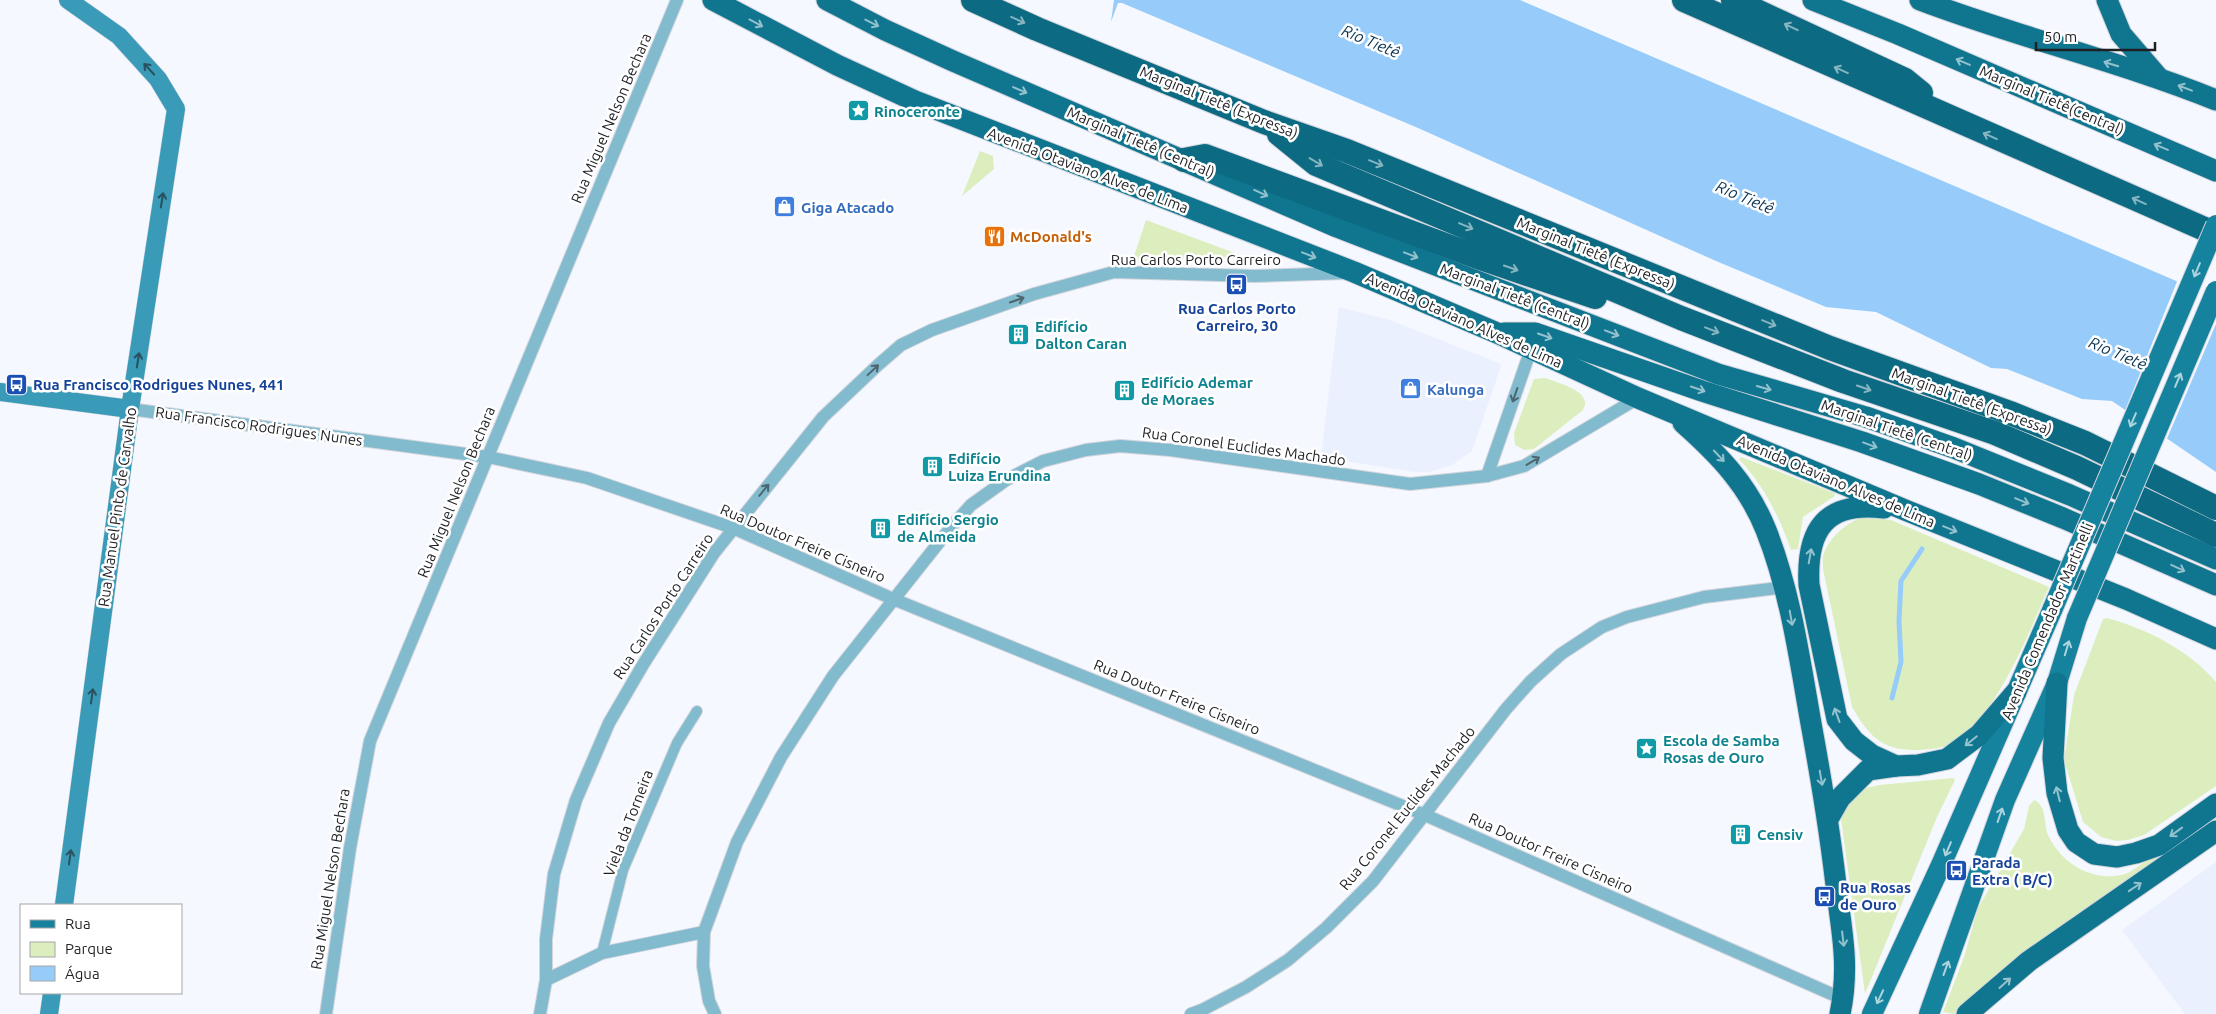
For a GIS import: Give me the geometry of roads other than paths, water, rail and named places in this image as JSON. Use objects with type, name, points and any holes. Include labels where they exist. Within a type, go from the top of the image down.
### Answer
[{"type":"highway","name":"Avenida Otaviano Alves de Lima","points":[[713,0],[837,65],[915,101],[1354,272],[1497,333],[1638,398],[1905,510],[2126,599],[2216,639]]},
{"type":"highway","name":"Marginal Tietê (Central)","points":[[827,0],[953,61],[1337,227],[1718,374],[1866,417],[1954,448],[2070,495],[2216,559]]},
{"type":"highway","name":"Marginal Tietê (Expressa)","points":[[973,0],[1037,29],[1264,122],[1347,151],[1830,348],[2002,410],[2085,443],[2216,508]]},
{"type":"highway","points":[[1684,0],[1953,120],[2216,234]]},
{"type":"highway","points":[[1732,0],[1905,80],[1953,120]]},
{"type":"highway","points":[[1813,0],[1898,34]]},
{"type":"highway","points":[[1849,0],[1872,10],[1898,34]]},
{"type":"highway","points":[[1920,0],[1969,19],[2158,78],[2214,99]]},
{"type":"highway","points":[[2107,0],[2110,12],[2121,34],[2158,78]]},
{"type":"highway","name":"Marginal Tietê(Central)","points":[[1898,34],[2211,168]]},
{"type":"highway","name":"Marginal Tietê (Central)","points":[[1264,122],[1316,164],[1680,318],[1843,381],[1995,433],[2077,468],[2216,535]]},
{"type":"highway","points":[[1184,160],[1204,156],[1483,259],[1648,315],[1680,318]]},
{"type":"highway","points":[[1497,333],[1535,333],[1862,442],[1979,484],[2063,518],[2216,586]]},
{"type":"highway","points":[[1670,411],[1718,454],[1737,478],[1765,529],[1786,587],[1828,819],[1846,970],[1842,1006]]},
{"type":"highway","points":[[1896,766],[1872,755],[1854,741],[1837,719],[1809,585],[1808,564],[1815,535],[1822,524],[1838,512],[1860,506],[1905,510]]},
{"type":"highway","points":[[2126,599],[2182,630],[2216,656]]},
{"type":"highway","points":[[2057,683],[2052,758],[2057,794],[2068,830],[2076,842],[2094,854],[2116,857],[2136,853],[2159,845],[2216,804]]},
{"type":"highway","points":[[1828,819],[1840,798],[1868,770],[1918,765],[1947,759],[1979,735],[2016,692]]},
{"type":"highway","points":[[1967,1014],[2029,962],[2216,831]]},
{"type":"main road","name":"Rua Manuel Pinto de Carvalho","points":[[64,904],[130,408],[176,109],[158,79],[119,36],[68,0]]},
{"type":"main road","name":"Avenida Comendador Martinelli","points":[[1872,1014],[1941,866],[2216,225]]},
{"type":"main road","name":"Avenida Comendador Martinelli","points":[[1929,1014],[2005,800],[2057,683],[2077,618],[2216,291]]},
{"type":"main road","name":"Rua Francisco Rodrigues Nunes","points":[[0,392],[130,408]]},
{"type":"main road","points":[[50,1014],[52,994]]},
{"type":"street","name":"Rua Miguel Nelson Bechara","points":[[326,1014],[350,848],[370,741],[677,0]]},
{"type":"street","name":"Rua Carlos Porto Carreiro","points":[[540,1014],[546,980],[546,939],[554,874],[562,841],[588,768],[609,723],[699,575],[733,528],[823,417],[901,345],[932,330],[1034,294],[1114,272],[1254,276],[1354,272]]},
{"type":"street","points":[[1487,476],[1531,349]]},
{"type":"street","name":"Rua Coronel Euclides Machado","points":[[715,1014],[709,1002],[703,966],[704,932],[737,842],[781,757],[833,676],[952,526],[971,505],[1006,480],[1043,461],[1086,450],[1120,446],[1170,450],[1410,484],[1487,476],[1524,466],[1638,398]]},
{"type":"street","name":"Rua Francisco Rodrigues Nunes","points":[[130,408],[488,457]]},
{"type":"street","name":"Rua Doutor Freire Cisneiro","points":[[488,457],[587,478],[733,528],[893,600],[1425,815],[1842,1006]]},
{"type":"street","name":"Rua Coronel Euclides Machado","points":[[1191,1014],[1246,986],[1288,960],[1326,928],[1373,881],[1506,709],[1531,681],[1561,654],[1602,626],[1627,617],[1704,597],[1786,587]]},
{"type":"street","name":"Viela da Torneira","points":[[602,953],[623,870],[677,743],[697,711]]},
{"type":"street","points":[[546,980],[602,953],[704,932]]},
{"type":"water","name":"Rio Tietê","points":[[1114,0],[1520,0],[2216,298],[2216,472],[2112,401],[2082,399],[2007,369],[1991,368],[1876,312],[1826,307],[1716,261],[1418,128],[1122,3],[1118,3],[1111,22]]},
{"type":"waterway","points":[[1892,698],[1901,662],[1899,621],[1901,581],[1922,549]]},
{"type":"place","name":"Rinoceronte","points":[[858,111]]},
{"type":"place","name":"Giga Atacado","points":[[785,207]]},
{"type":"place","name":"McDonald's","points":[[994,236]]},
{"type":"place","name":"Rua Carlos Porto Carreiro, 30","points":[[1237,285]]},
{"type":"place","name":"Edifício Dalton Caran","points":[[1019,335]]},
{"type":"place","name":"Rua Francisco Rodrigues Nunes, 441","points":[[17,384]]},
{"type":"place","name":"Kalunga","points":[[1411,389]]},
{"type":"place","name":"Edifício Ademar de Moraes","points":[[1125,391]]},
{"type":"place","name":"Edifício Luiza Erundina","points":[[932,467]]},
{"type":"place","name":"Edifício Sergio de Almeida","points":[[881,528]]},
{"type":"place","name":"Escola de Samba Rosas de Ouro","points":[[1647,749]]},
{"type":"place","name":"Censiv","points":[[1741,834]]},
{"type":"place","name":"Parada Extra ( B/C)","points":[[1956,871]]},
{"type":"place","name":"Rua Rosas de Ouro","points":[[1824,896]]}]
